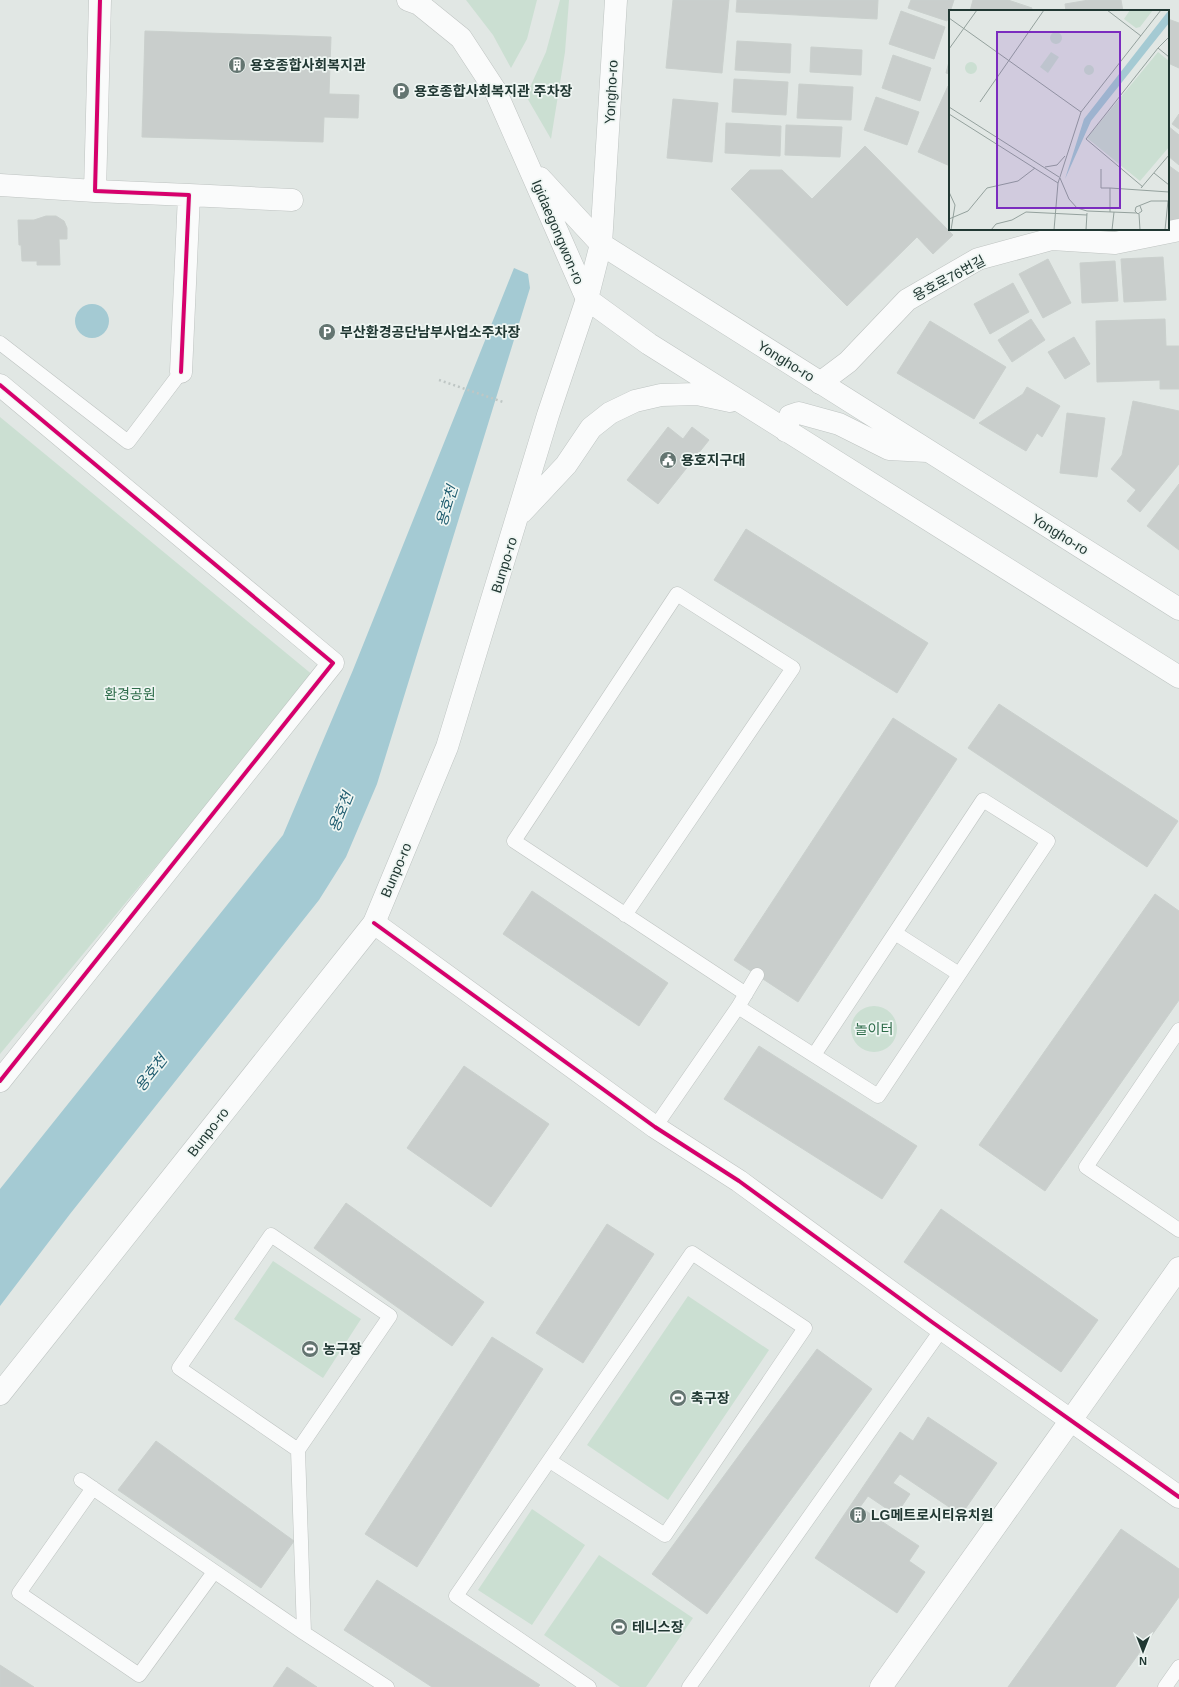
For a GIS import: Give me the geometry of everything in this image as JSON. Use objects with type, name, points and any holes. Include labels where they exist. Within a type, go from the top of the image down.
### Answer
[{"type":"street","points":[[94,191],[100,0]]},
{"type":"street","name":"Igidaegongwon-ro","points":[[408,0],[419,4],[460,38],[495,90],[587,299]]},
{"type":"street","name":"Yongho-ro","points":[[616,0],[601,244],[1179,609]]},
{"type":"street","name":"Igidaegongwon-ro","points":[[529,165],[601,244]]},
{"type":"street","points":[[0,185],[292,200]]},
{"type":"street","points":[[181,372],[189,195]]},
{"type":"street","name":"용호로76번길","points":[[820,383],[848,362],[907,300],[978,259],[1052,239],[1115,242],[1179,230]]},
{"type":"street","name":"Bunpo-ro","points":[[0,1394],[374,923],[447,747],[519,516],[548,415],[587,299],[601,244]]},
{"type":"street","points":[[587,299],[649,344],[1179,677]]},
{"type":"street","points":[[0,385],[332,663],[0,1081]]},
{"type":"street","points":[[519,516],[566,465],[591,428],[610,413],[635,401],[661,395],[697,394],[743,404]]},
{"type":"street","points":[[786,431],[790,416],[799,413],[839,424],[889,449],[928,451]]},
{"type":"street","points":[[374,923],[656,1127],[738,1181],[942,1329],[1179,1497]]},
{"type":"street","points":[[881,1687],[1179,1268]]},
{"type":"lane","points":[[0,344],[128,442],[181,372]]},
{"type":"lane","points":[[626,915],[793,668],[677,594],[514,841],[626,915],[746,994]]},
{"type":"lane","points":[[738,1007],[814,1056],[878,1096],[1048,841],[983,800],[814,1056]]},
{"type":"lane","points":[[895,933],[959,974]]},
{"type":"lane","points":[[656,1127],[738,1007],[757,975]]},
{"type":"lane","points":[[1179,1030],[1086,1167],[1179,1230]]},
{"type":"lane","points":[[298,1450],[179,1368],[271,1235],[390,1316],[298,1450],[304,1633]]},
{"type":"lane","points":[[550,1461],[665,1535],[805,1328],[692,1253],[456,1596],[589,1687]]},
{"type":"lane","points":[[689,1687],[942,1329]]},
{"type":"lane","points":[[81,1480],[304,1633],[387,1687]]},
{"type":"lane","points":[[93,1488],[19,1593],[139,1675],[214,1572]]},
{"type":"lane","points":[[1165,1687],[1179,1667]]},
{"type":"path","points":[[439,380],[503,402]]},
{"type":"green space","points":[[466,0],[537,0],[527,39],[511,68],[493,35]]},
{"type":"green space","points":[[560,0],[569,0],[565,52],[551,139],[526,96],[546,52]]},
{"type":"green space","name":"환경공원","points":[[0,417],[314,676],[0,1054]]},
{"type":"green space","name":"놀이터","points":[[874,1006],[887,1010],[893,1016],[897,1029],[893,1042],[887,1048],[874,1052],[861,1048],[855,1042],[851,1029],[855,1016],[861,1010]]},
{"type":"green space","name":"농구장","points":[[273,1261],[361,1319],[323,1378],[234,1319]]},
{"type":"green space","name":"축구장","points":[[688,1296],[769,1350],[668,1500],[587,1445]]},
{"type":"green space","points":[[532,1509],[585,1545],[532,1625],[478,1590]]},
{"type":"green space","name":"테니스장","points":[[599,1555],[693,1618],[646,1687],[620,1687],[544,1635]]},
{"type":"water","name":"용호천","points":[[514,268],[528,274],[530,288],[377,784],[346,857],[319,900],[70,1214],[0,1306],[0,1189],[283,835],[353,670]]},
{"type":"water","points":[[95,304],[104,309],[108,314],[108,328],[104,333],[99,337],[89,338],[85,337],[76,328],[75,318],[76,314],[85,305]]},
{"type":"building","points":[[673,0],[729,0],[722,73],[666,68]]},
{"type":"building","points":[[737,0],[878,0],[877,19],[736,12]]},
{"type":"building","points":[[911,0],[954,0],[951,10],[949,10],[947,21],[908,8]]},
{"type":"building","points":[[973,0],[1008,0],[1032,8],[1031,10],[970,10]]},
{"type":"building","points":[[1089,0],[1121,0],[1123,10],[1066,10],[1065,4]]},
{"type":"building","points":[[901,11],[945,27],[934,59],[889,44]]},
{"type":"building","points":[[1169,19],[1179,23],[1179,68],[1169,63]]},
{"type":"building","name":"용호종합사회복지관","points":[[145,31],[331,37],[329,94],[359,95],[358,118],[324,117],[323,142],[142,137]]},
{"type":"building","points":[[737,41],[791,44],[790,73],[735,70]]},
{"type":"building","points":[[811,47],[862,50],[861,75],[810,72]]},
{"type":"building","points":[[893,55],[931,68],[920,101],[882,88]]},
{"type":"building","points":[[949,62],[949,74],[946,73]]},
{"type":"building","points":[[734,79],[788,82],[786,115],[732,112]]},
{"type":"building","points":[[799,84],[853,87],[851,120],[797,118]]},
{"type":"building","points":[[948,86],[949,166],[918,152]]},
{"type":"building","points":[[876,97],[919,112],[907,145],[864,130]]},
{"type":"building","points":[[673,99],[718,103],[712,162],[667,158]]},
{"type":"building","points":[[1179,114],[1179,129],[1172,124]]},
{"type":"building","points":[[726,123],[781,126],[780,156],[725,153]]},
{"type":"building","points":[[786,125],[842,127],[840,157],[785,155]]},
{"type":"building","points":[[1169,127],[1179,135],[1179,165],[1169,157]]},
{"type":"building","points":[[865,146],[953,235],[933,254],[917,237],[847,306],[731,189],[750,170],[782,170],[812,199]]},
{"type":"building","points":[[1169,166],[1179,173],[1179,218],[1170,221]]},
{"type":"building","points":[[46,216],[56,216],[64,221],[67,228],[67,239],[59,239],[60,265],[37,265],[37,261],[22,261],[21,245],[19,245],[18,220],[34,220]]},
{"type":"building","points":[[1163,257],[1166,300],[1124,302],[1121,259]]},
{"type":"building","points":[[1048,259],[1071,303],[1043,318],[1019,274]]},
{"type":"building","points":[[1115,261],[1118,301],[1082,303],[1080,263]]},
{"type":"building","points":[[1013,283],[1029,312],[990,334],[974,304]]},
{"type":"building","points":[[1031,319],[1045,340],[1012,362],[998,340]]},
{"type":"building","points":[[1165,319],[1166,346],[1179,346],[1179,389],[1160,389],[1160,380],[1097,382],[1096,321]]},
{"type":"building","points":[[930,321],[1006,367],[974,419],[897,373]]},
{"type":"building","points":[[1074,337],[1090,364],[1065,379],[1048,352]]},
{"type":"building","points":[[1027,387],[1060,406],[1042,437],[1037,433],[1026,451],[979,423],[1023,394]]},
{"type":"building","points":[[1133,401],[1179,411],[1179,464],[1140,512],[1127,501],[1136,490],[1111,469],[1122,455]]},
{"type":"building","points":[[1067,413],[1105,418],[1097,477],[1060,473]]},
{"type":"building","name":"용호지구대","points":[[668,427],[683,439],[692,427],[709,440],[658,504],[627,480]]},
{"type":"building","points":[[1179,484],[1179,550],[1147,526]]},
{"type":"building","points":[[746,529],[928,643],[897,693],[714,580]]},
{"type":"building","points":[[999,704],[1178,821],[1147,867],[968,748]]},
{"type":"building","points":[[893,718],[957,759],[798,1002],[734,960]]},
{"type":"building","points":[[532,891],[668,983],[639,1026],[503,934]]},
{"type":"building","points":[[1155,894],[1179,911],[1179,1000],[1045,1191],[979,1145]]},
{"type":"building","points":[[759,1046],[917,1146],[882,1199],[724,1099]]},
{"type":"building","points":[[464,1066],[549,1124],[491,1207],[407,1148]]},
{"type":"building","points":[[346,1203],[484,1302],[452,1346],[314,1248]]},
{"type":"building","points":[[941,1209],[1098,1320],[1061,1372],[904,1262]]},
{"type":"building","points":[[607,1224],[654,1254],[583,1363],[536,1333]]},
{"type":"building","points":[[492,1337],[543,1369],[417,1567],[365,1534]]},
{"type":"building","points":[[817,1349],[872,1389],[707,1614],[652,1574]]},
{"type":"building","name":"LG메트로시티유치원","points":[[928,1417],[997,1463],[961,1515],[900,1474],[893,1483],[910,1494],[896,1515],[868,1496],[860,1507],[919,1546],[909,1561],[925,1572],[897,1613],[815,1558],[900,1432],[913,1441]]},
{"type":"building","points":[[156,1441],[294,1541],[261,1588],[118,1490]]},
{"type":"building","points":[[1121,1529],[1179,1569],[1179,1597],[1115,1687],[1008,1687]]},
{"type":"building","points":[[377,1580],[540,1685],[538,1687],[432,1687],[344,1630]]},
{"type":"building","points":[[0,1665],[34,1687],[0,1687]]},
{"type":"building","points":[[287,1667],[317,1687],[273,1687]]},
{"type":"cycle path","points":[[100,0],[95,191],[189,195],[181,372]]},
{"type":"cycle path","points":[[0,385],[333,663],[0,1081]]},
{"type":"cycle path","points":[[374,923],[655,1127],[739,1181],[932,1322],[1179,1497]]},
{"type":"place","name":"용호종합사회복지관","points":[[237,65]]},
{"type":"place","name":"용호종합사회복지관 주차장","points":[[401,91]]},
{"type":"place","name":"부산환경공단남부사업소주차장","points":[[327,332]]},
{"type":"place","name":"용호지구대","points":[[668,460]]},
{"type":"place","name":"농구장","points":[[310,1349]]},
{"type":"place","name":"축구장","points":[[678,1398]]},
{"type":"place","name":"LG메트로시티유치원","points":[[858,1515]]},
{"type":"place","name":"테니스장","points":[[619,1627]]}]
